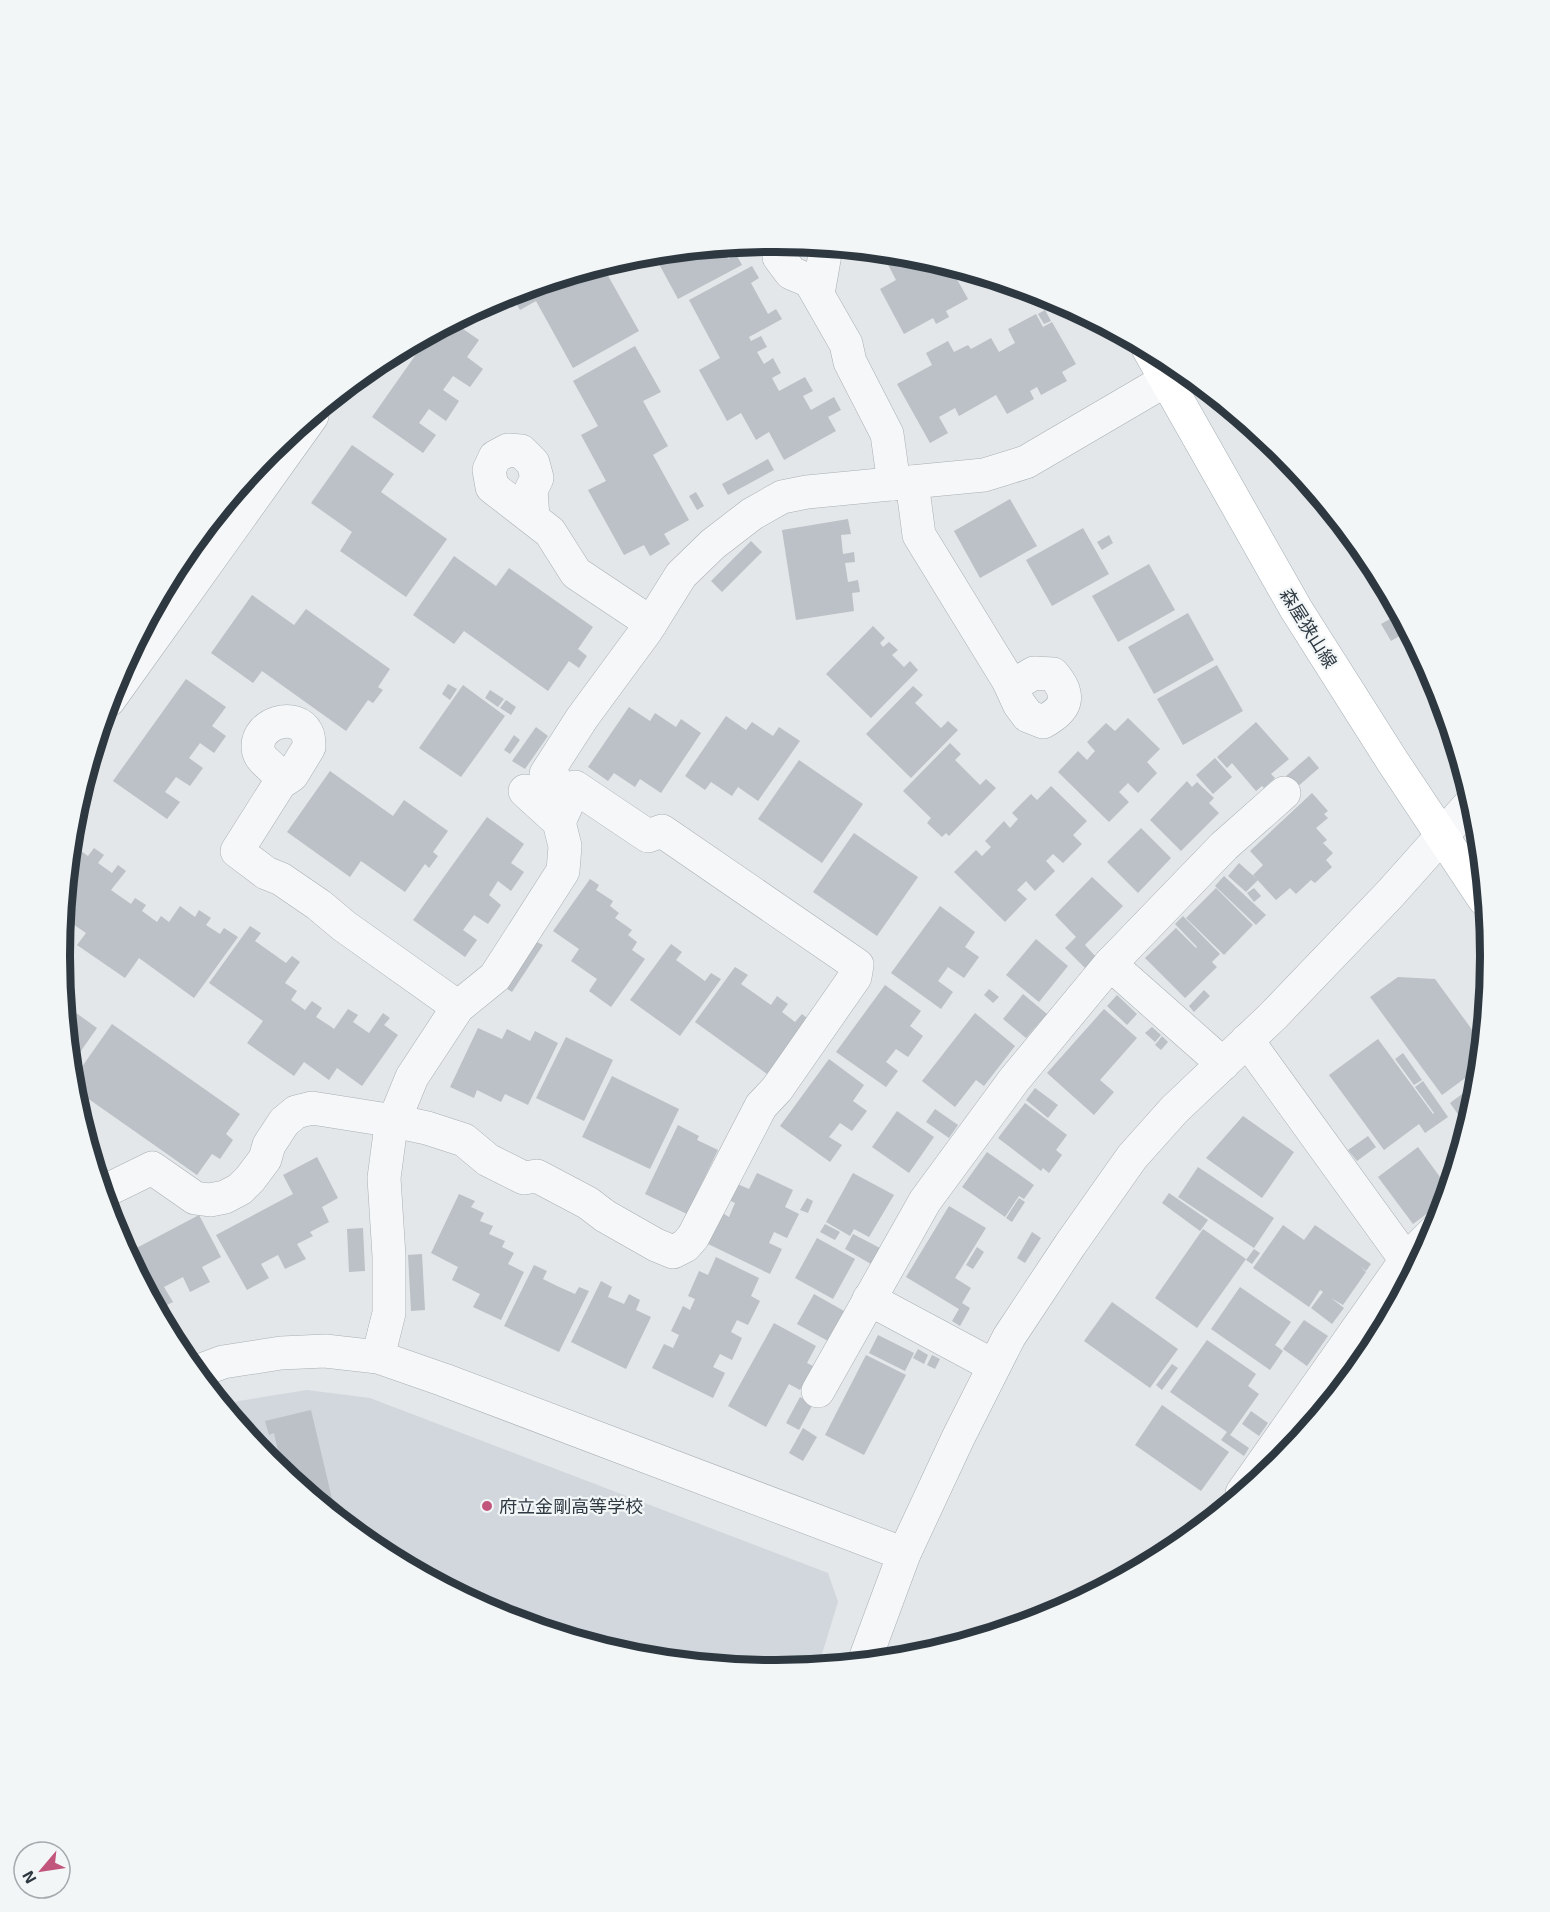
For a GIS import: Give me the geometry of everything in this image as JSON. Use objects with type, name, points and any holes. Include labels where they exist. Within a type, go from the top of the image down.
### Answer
[{"type":"main road","name":"森屋狭山線","points":[[1157,364],[1296,609],[1475,886]]},
{"type":"street","points":[[779,252],[779,257],[791,273],[810,281],[846,344],[850,362],[887,434],[919,535],[1008,680]]},
{"type":"street","points":[[818,294],[825,253]]},
{"type":"street","points":[[556,781],[546,774],[582,718],[651,623],[681,575],[713,544],[752,514],[782,497],[807,492],[984,475],[1026,462],[1166,381]]},
{"type":"street","points":[[133,667],[293,442]]},
{"type":"street","points":[[533,518],[550,532],[576,573],[651,623]]},
{"type":"street","points":[[280,783],[237,851],[266,873],[281,879],[320,905],[344,926],[458,1007]]},
{"type":"street","points":[[108,1183],[153,1167],[195,1198],[210,1200],[225,1197],[240,1189],[265,1159],[269,1145],[284,1122],[296,1112],[312,1107],[427,1128],[464,1140],[488,1160],[524,1178],[537,1176],[588,1203],[605,1216],[656,1245],[673,1252],[685,1246],[693,1237],[761,1106],[777,1089],[855,977],[857,965],[662,831],[648,836],[575,787],[559,822]]},
{"type":"street","points":[[378,1357],[389,1312],[389,1256],[384,1178],[390,1133],[394,1121],[412,1077],[458,1007],[495,977],[562,871],[564,846],[559,822],[525,791]]},
{"type":"street","points":[[818,1391],[932,1191],[1014,1080],[1110,964],[1224,846],[1284,793]]},
{"type":"street","points":[[867,1654],[904,1554],[958,1438],[1009,1337],[1132,1157],[1174,1110],[1247,1041],[1390,894],[1464,811]]},
{"type":"street","points":[[1110,964],[1222,1064]]},
{"type":"street","points":[[1247,1041],[1406,1260]]},
{"type":"street","points":[[1262,1465],[1406,1260],[1414,1252]]},
{"type":"street","points":[[869,1299],[994,1366]]},
{"type":"street","points":[[205,1369],[223,1362],[281,1353],[325,1351],[378,1357],[467,1388],[904,1554]]},
{"type":"shaded area","name":"府立金剛高等学校","points":[[307,1390],[370,1398],[828,1573],[838,1602],[820,1659],[729,1659],[638,1647],[549,1623],[505,1607],[423,1566],[346,1515],[310,1486],[245,1421],[231,1404]]},
{"type":"building","points":[[725,253],[728,259],[736,254],[742,265],[678,299],[658,262]]},
{"type":"building","points":[[886,261],[955,275],[968,299],[946,311],[949,317],[936,324],[933,318],[904,334],[880,289],[896,280]]},
{"type":"building","points":[[752,266],[759,278],[751,283],[768,314],[776,309],[782,319],[749,337],[751,341],[761,336],[767,347],[757,352],[764,364],[773,358],[781,373],[772,378],[779,391],[805,377],[813,391],[803,396],[811,410],[834,397],[841,410],[828,417],[836,431],[784,460],[769,432],[756,440],[741,413],[727,421],[699,370],[720,358],[689,300]]},
{"type":"building","points":[[606,273],[639,331],[573,368],[536,301],[520,310],[515,301]]},
{"type":"building","points":[[1045,310],[1051,321],[1044,324],[1038,314]]},
{"type":"building","points":[[1036,314],[1043,327],[1052,322],[1076,364],[1062,372],[1067,381],[1041,395],[1037,387],[1030,391],[1034,399],[1007,414],[996,395],[959,416],[955,408],[939,417],[948,433],[930,443],[897,384],[932,365],[926,353],[948,341],[954,352],[968,345],[971,349],[991,338],[999,352],[1015,343],[1008,329]]},
{"type":"building","points":[[459,326],[479,340],[467,357],[483,369],[470,387],[453,376],[443,390],[459,401],[446,421],[429,409],[419,423],[436,435],[423,453],[372,417],[421,347]]},
{"type":"building","points":[[635,346],[661,392],[643,401],[668,446],[653,455],[689,520],[664,534],[670,544],[650,556],[644,545],[624,555],[588,490],[606,481],[581,435],[598,426],[573,381]]},
{"type":"building","points":[[352,445],[394,474],[381,492],[447,539],[406,597],[340,551],[352,532],[311,503]]},
{"type":"building","points":[[768,459],[774,470],[728,495],[722,484]]},
{"type":"building","points":[[696,492],[704,506],[697,510],[689,496]]},
{"type":"building","points":[[1010,499],[1037,546],[980,578],[954,531]]},
{"type":"building","points":[[848,519],[851,534],[841,535],[843,554],[854,552],[855,562],[845,563],[848,582],[858,580],[860,592],[852,593],[854,611],[796,620],[782,530]]},
{"type":"building","points":[[1083,528],[1109,574],[1052,606],[1026,560]]},
{"type":"building","points":[[1109,535],[1113,543],[1102,550],[1097,542]]},
{"type":"building","points":[[751,541],[762,552],[722,592],[711,581]]},
{"type":"building","points":[[454,556],[496,586],[509,568],[593,627],[578,649],[587,656],[579,668],[569,661],[548,691],[464,631],[454,644],[413,615]]},
{"type":"building","points":[[1149,564],[1175,610],[1118,642],[1092,596]]},
{"type":"building","points":[[252,595],[294,625],[306,609],[390,669],[378,687],[383,690],[373,703],[368,700],[346,731],[262,671],[253,683],[211,653]]},
{"type":"building","points":[[1188,613],[1214,660],[1154,694],[1128,647]]},
{"type":"building","points":[[1392,618],[1402,635],[1391,641],[1381,624]]},
{"type":"building","points":[[873,626],[885,638],[880,643],[883,647],[889,642],[898,650],[892,655],[904,667],[910,661],[918,670],[871,718],[826,674]]},
{"type":"building","points":[[1217,665],[1243,711],[1183,745],[1157,699]]},
{"type":"building","points":[[186,679],[226,707],[212,726],[226,736],[214,753],[200,743],[189,758],[203,768],[190,786],[176,777],[165,792],[180,802],[167,819],[113,781]]},
{"type":"building","points":[[448,684],[457,689],[450,700],[442,694]]},
{"type":"building","points":[[463,685],[505,716],[461,777],[419,748]]},
{"type":"building","points":[[913,686],[923,695],[915,703],[941,728],[948,721],[958,730],[911,778],[866,734]]},
{"type":"building","points":[[490,690],[504,699],[498,707],[485,698]]},
{"type":"building","points":[[506,700],[516,707],[511,715],[500,708]]},
{"type":"building","points":[[629,707],[650,721],[655,713],[676,727],[681,719],[701,733],[661,793],[640,779],[635,787],[614,773],[608,781],[588,767]]},
{"type":"building","points":[[726,716],[746,730],[752,722],[773,736],[779,727],[800,741],[758,801],[738,787],[732,796],[711,782],[705,790],[685,776]]},
{"type":"building","points":[[1128,718],[1160,749],[1147,762],[1157,773],[1138,793],[1128,783],[1119,792],[1129,802],[1109,822],[1058,772],[1078,751],[1087,760],[1095,751],[1087,742],[1106,723],[1115,731]]},
{"type":"building","points":[[1256,722],[1289,759],[1271,774],[1275,778],[1264,788],[1262,786],[1256,791],[1232,763],[1227,768],[1217,757]]},
{"type":"building","points":[[536,727],[548,736],[525,769],[512,761]]},
{"type":"building","points":[[514,735],[520,740],[510,754],[504,750]]},
{"type":"building","points":[[950,743],[961,754],[955,760],[980,785],[986,779],[996,788],[949,836],[946,833],[942,837],[927,823],[931,818],[903,791]]},
{"type":"building","points":[[1309,756],[1319,768],[1296,788],[1286,776]]},
{"type":"building","points":[[1215,758],[1232,777],[1213,794],[1196,775]]},
{"type":"building","points":[[799,760],[863,804],[822,863],[758,819]]},
{"type":"building","points":[[330,771],[393,816],[404,800],[448,831],[433,852],[438,856],[429,868],[425,864],[405,892],[361,861],[350,877],[287,832]]},
{"type":"building","points":[[1187,781],[1192,787],[1197,782],[1214,798],[1209,803],[1219,813],[1181,851],[1150,820]]},
{"type":"building","points":[[1051,786],[1087,821],[1073,835],[1082,844],[1063,863],[1053,854],[1046,861],[1055,871],[1035,891],[1026,881],[1017,890],[1027,899],[1005,922],[954,872],[976,850],[982,856],[991,847],[985,841],[1004,821],[1010,828],[1018,819],[1012,813],[1031,794],[1037,800]]},
{"type":"building","points":[[1312,793],[1328,811],[1324,814],[1328,818],[1316,828],[1327,840],[1323,843],[1333,853],[1326,860],[1332,867],[1315,883],[1311,880],[1296,894],[1290,888],[1276,900],[1253,875],[1263,865],[1250,851]]},
{"type":"building","points":[[487,817],[524,844],[511,863],[524,872],[511,891],[498,881],[489,895],[501,905],[488,924],[474,915],[463,930],[477,940],[465,957],[413,920]]},
{"type":"building","points":[[1141,828],[1171,858],[1138,893],[1107,862]]},
{"type":"building","points":[[854,833],[918,877],[877,936],[813,892]]},
{"type":"building","points":[[94,848],[104,855],[98,863],[112,873],[118,865],[126,871],[111,890],[131,904],[135,898],[146,905],[142,911],[157,922],[161,916],[169,922],[180,906],[195,917],[199,910],[211,918],[206,925],[220,934],[224,928],[238,937],[194,998],[139,958],[125,978],[77,945],[86,933],[71,923],[72,910],[79,850],[88,856]]},
{"type":"building","points":[[1239,863],[1258,880],[1246,892],[1228,876]]},
{"type":"building","points":[[1224,876],[1266,915],[1256,925],[1215,886]]},
{"type":"building","points":[[1092,877],[1123,906],[1085,945],[1096,957],[1085,968],[1065,948],[1076,937],[1055,915]]},
{"type":"building","points":[[590,879],[599,885],[596,890],[613,901],[610,906],[619,913],[615,918],[632,930],[628,935],[637,942],[632,950],[645,959],[611,1007],[589,991],[597,979],[571,961],[579,949],[553,931]]},
{"type":"building","points":[[1216,888],[1253,925],[1224,955],[1186,918]]},
{"type":"building","points":[[1254,888],[1261,896],[1254,902],[1247,893]]},
{"type":"building","points":[[940,906],[975,932],[965,947],[979,957],[964,978],[948,967],[938,981],[953,992],[941,1009],[891,973]]},
{"type":"building","points":[[1183,916],[1220,954],[1212,962],[1217,967],[1185,998],[1145,958],[1176,928],[1197,947],[1175,924]]},
{"type":"building","points":[[250,926],[261,933],[255,941],[286,963],[292,956],[300,962],[285,983],[297,991],[291,1000],[305,1010],[312,1001],[322,1008],[316,1017],[334,1029],[348,1009],[358,1015],[353,1022],[369,1033],[383,1013],[390,1018],[384,1025],[398,1035],[362,1086],[337,1068],[329,1080],[304,1062],[294,1076],[247,1043],[263,1021],[209,983]]},
{"type":"building","points":[[1036,939],[1068,966],[1039,1002],[1006,975]]},
{"type":"building","points":[[535,941],[543,945],[512,992],[504,987]]},
{"type":"building","points":[[671,944],[682,952],[676,960],[705,981],[711,973],[721,979],[680,1036],[630,1000]]},
{"type":"building","points":[[735,967],[748,975],[741,984],[771,1005],[777,996],[788,1004],[782,1012],[795,1022],[802,1014],[807,1018],[767,1074],[695,1022]]},
{"type":"building","points":[[1398,977],[1435,979],[1475,1033],[1469,1076],[1442,1095],[1370,997]]},
{"type":"building","points":[[885,985],[921,1011],[910,1026],[923,1036],[908,1057],[896,1049],[886,1062],[898,1071],[886,1087],[836,1052]]},
{"type":"building","points":[[989,989],[999,997],[993,1003],[984,995]]},
{"type":"building","points":[[1204,990],[1210,996],[1194,1012],[1189,1006]]},
{"type":"building","points":[[1023,994],[1047,1014],[1026,1038],[1003,1019]]},
{"type":"building","points":[[1117,995],[1137,1014],[1127,1025],[1107,1006]]},
{"type":"building","points":[[1104,1009],[1137,1038],[1100,1080],[1114,1092],[1094,1115],[1047,1073]]},
{"type":"building","points":[[73,1011],[97,1028],[78,1055]]},
{"type":"building","points":[[975,1013],[1015,1046],[984,1086],[976,1080],[955,1107],[922,1081]]},
{"type":"building","points":[[112,1024],[240,1114],[226,1134],[233,1140],[220,1159],[212,1154],[197,1175],[85,1096],[80,1069]]},
{"type":"building","points":[[1152,1027],[1161,1035],[1155,1042],[1145,1033]]},
{"type":"building","points":[[478,1028],[502,1039],[507,1029],[530,1041],[535,1031],[558,1043],[528,1105],[505,1094],[501,1102],[477,1090],[474,1098],[450,1087]]},
{"type":"building","points":[[1162,1036],[1168,1042],[1161,1050],[1155,1045]]},
{"type":"building","points":[[566,1037],[613,1060],[584,1121],[536,1098]]},
{"type":"building","points":[[1378,1039],[1433,1114],[1415,1087],[1423,1081],[1448,1117],[1425,1133],[1419,1124],[1384,1150],[1329,1075]]},
{"type":"building","points":[[1403,1053],[1422,1080],[1414,1085],[1395,1059]]},
{"type":"building","points":[[829,1059],[864,1085],[853,1101],[867,1111],[852,1131],[840,1123],[829,1137],[842,1145],[830,1162],[780,1126]]},
{"type":"building","points":[[612,1076],[679,1109],[650,1169],[582,1137]]},
{"type":"building","points":[[1035,1088],[1058,1105],[1048,1118],[1026,1100]]},
{"type":"building","points":[[1466,1091],[1460,1117],[1450,1103]]},
{"type":"building","points":[[1025,1103],[1067,1135],[1056,1150],[1062,1155],[1049,1173],[1043,1168],[1041,1171],[998,1138]]},
{"type":"building","points":[[935,1109],[958,1125],[949,1138],[926,1122]]},
{"type":"building","points":[[897,1111],[934,1137],[909,1173],[872,1147]]},
{"type":"building","points":[[1243,1116],[1294,1152],[1262,1198],[1206,1158]]},
{"type":"building","points":[[678,1125],[699,1136],[697,1140],[718,1150],[687,1214],[645,1194]]},
{"type":"building","points":[[1368,1136],[1376,1147],[1357,1161],[1348,1150]]},
{"type":"building","points":[[1418,1147],[1442,1180],[1432,1210],[1413,1224],[1378,1177]]},
{"type":"building","points":[[987,1152],[1034,1185],[1024,1199],[1019,1196],[1005,1217],[962,1187]]},
{"type":"building","points":[[317,1157],[338,1198],[322,1207],[329,1222],[310,1232],[313,1236],[297,1244],[306,1259],[285,1269],[278,1255],[261,1264],[269,1278],[247,1290],[216,1235],[293,1194],[283,1175]]},
{"type":"building","points":[[1198,1167],[1274,1218],[1254,1248],[1178,1197]]},
{"type":"building","points":[[757,1173],[793,1190],[785,1207],[799,1214],[787,1238],[774,1232],[769,1243],[782,1249],[770,1274],[706,1243],[721,1212],[729,1217],[735,1203],[727,1199],[735,1183],[749,1189]]},
{"type":"building","points":[[853,1173],[894,1195],[869,1237],[854,1229],[850,1236],[826,1222]]},
{"type":"building","points":[[1169,1193],[1208,1220],[1200,1231],[1162,1203]]},
{"type":"building","points":[[459,1194],[475,1201],[471,1207],[484,1213],[480,1221],[493,1226],[489,1234],[505,1241],[502,1247],[514,1253],[508,1264],[524,1272],[501,1320],[473,1307],[480,1294],[452,1280],[458,1267],[431,1253]]},
{"type":"building","points":[[807,1198],[813,1201],[808,1213],[800,1210]]},
{"type":"building","points":[[1019,1198],[1025,1202],[1012,1222],[1006,1218]]},
{"type":"building","points":[[949,1206],[986,1228],[955,1278],[971,1288],[962,1303],[970,1308],[960,1326],[952,1321],[959,1309],[906,1277]]},
{"type":"building","points":[[199,1215],[221,1257],[202,1267],[210,1282],[190,1292],[183,1277],[164,1287],[173,1302],[164,1306],[134,1249]]},
{"type":"building","points":[[825,1224],[840,1232],[835,1240],[820,1232]]},
{"type":"building","points":[[1283,1225],[1304,1240],[1315,1225],[1371,1264],[1366,1271],[1360,1266],[1366,1272],[1343,1305],[1331,1298],[1344,1308],[1332,1324],[1311,1308],[1323,1292],[1320,1290],[1309,1307],[1253,1268]]},
{"type":"building","points":[[363,1228],[365,1271],[349,1272],[347,1229]]},
{"type":"building","points":[[1203,1229],[1246,1259],[1197,1328],[1155,1298]]},
{"type":"building","points":[[1032,1232],[1041,1238],[1025,1263],[1017,1258]]},
{"type":"building","points":[[853,1234],[880,1248],[871,1264],[845,1249]]},
{"type":"building","points":[[817,1238],[855,1259],[833,1299],[795,1278]]},
{"type":"building","points":[[977,1247],[984,1252],[973,1269],[966,1265]]},
{"type":"building","points":[[1254,1249],[1260,1253],[1252,1264],[1246,1260]]},
{"type":"building","points":[[422,1254],[425,1310],[411,1311],[408,1255]]},
{"type":"building","points":[[716,1257],[759,1278],[751,1296],[760,1301],[748,1325],[737,1320],[731,1332],[742,1338],[732,1360],[720,1354],[713,1367],[725,1373],[713,1398],[652,1368],[664,1344],[673,1348],[679,1335],[671,1331],[683,1306],[690,1310],[695,1299],[688,1296],[699,1271],[708,1275]]},
{"type":"building","points":[[534,1265],[547,1271],[543,1279],[557,1286],[575,1294],[579,1287],[589,1291],[559,1352],[504,1326]]},
{"type":"building","points":[[601,1281],[612,1287],[608,1297],[624,1304],[629,1294],[640,1300],[636,1310],[651,1317],[626,1369],[571,1342]]},
{"type":"building","points":[[1240,1287],[1291,1322],[1275,1345],[1283,1351],[1270,1370],[1211,1329]]},
{"type":"building","points":[[814,1294],[844,1311],[828,1341],[797,1324]]},
{"type":"building","points":[[1112,1302],[1178,1349],[1150,1388],[1084,1341]]},
{"type":"building","points":[[1304,1320],[1328,1336],[1307,1366],[1283,1349]]},
{"type":"building","points":[[774,1323],[816,1346],[807,1363],[813,1366],[800,1390],[789,1384],[766,1427],[728,1406]]},
{"type":"building","points":[[878,1335],[914,1353],[905,1371],[869,1353]]},
{"type":"building","points":[[1207,1340],[1256,1374],[1248,1386],[1259,1394],[1230,1435],[1249,1448],[1244,1456],[1221,1440],[1227,1432],[1170,1392]]},
{"type":"building","points":[[918,1349],[928,1355],[924,1364],[913,1358]]},
{"type":"building","points":[[866,1355],[906,1375],[864,1455],[825,1435]]},
{"type":"building","points":[[932,1355],[940,1359],[935,1369],[927,1365]]},
{"type":"building","points":[[1172,1364],[1178,1368],[1162,1390],[1156,1385]]},
{"type":"building","points":[[800,1397],[813,1404],[799,1430],[786,1423]]},
{"type":"building","points":[[1162,1405],[1229,1452],[1201,1491],[1135,1445]]},
{"type":"building","points":[[311,1410],[334,1505],[278,1455],[274,1433],[269,1435],[265,1421]]},
{"type":"building","points":[[1251,1411],[1268,1423],[1259,1436],[1242,1424]]},
{"type":"building","points":[[803,1428],[817,1437],[803,1461],[789,1453]]},
{"type":"place","name":"府立金剛高等学校","points":[[487,1506]]}]
